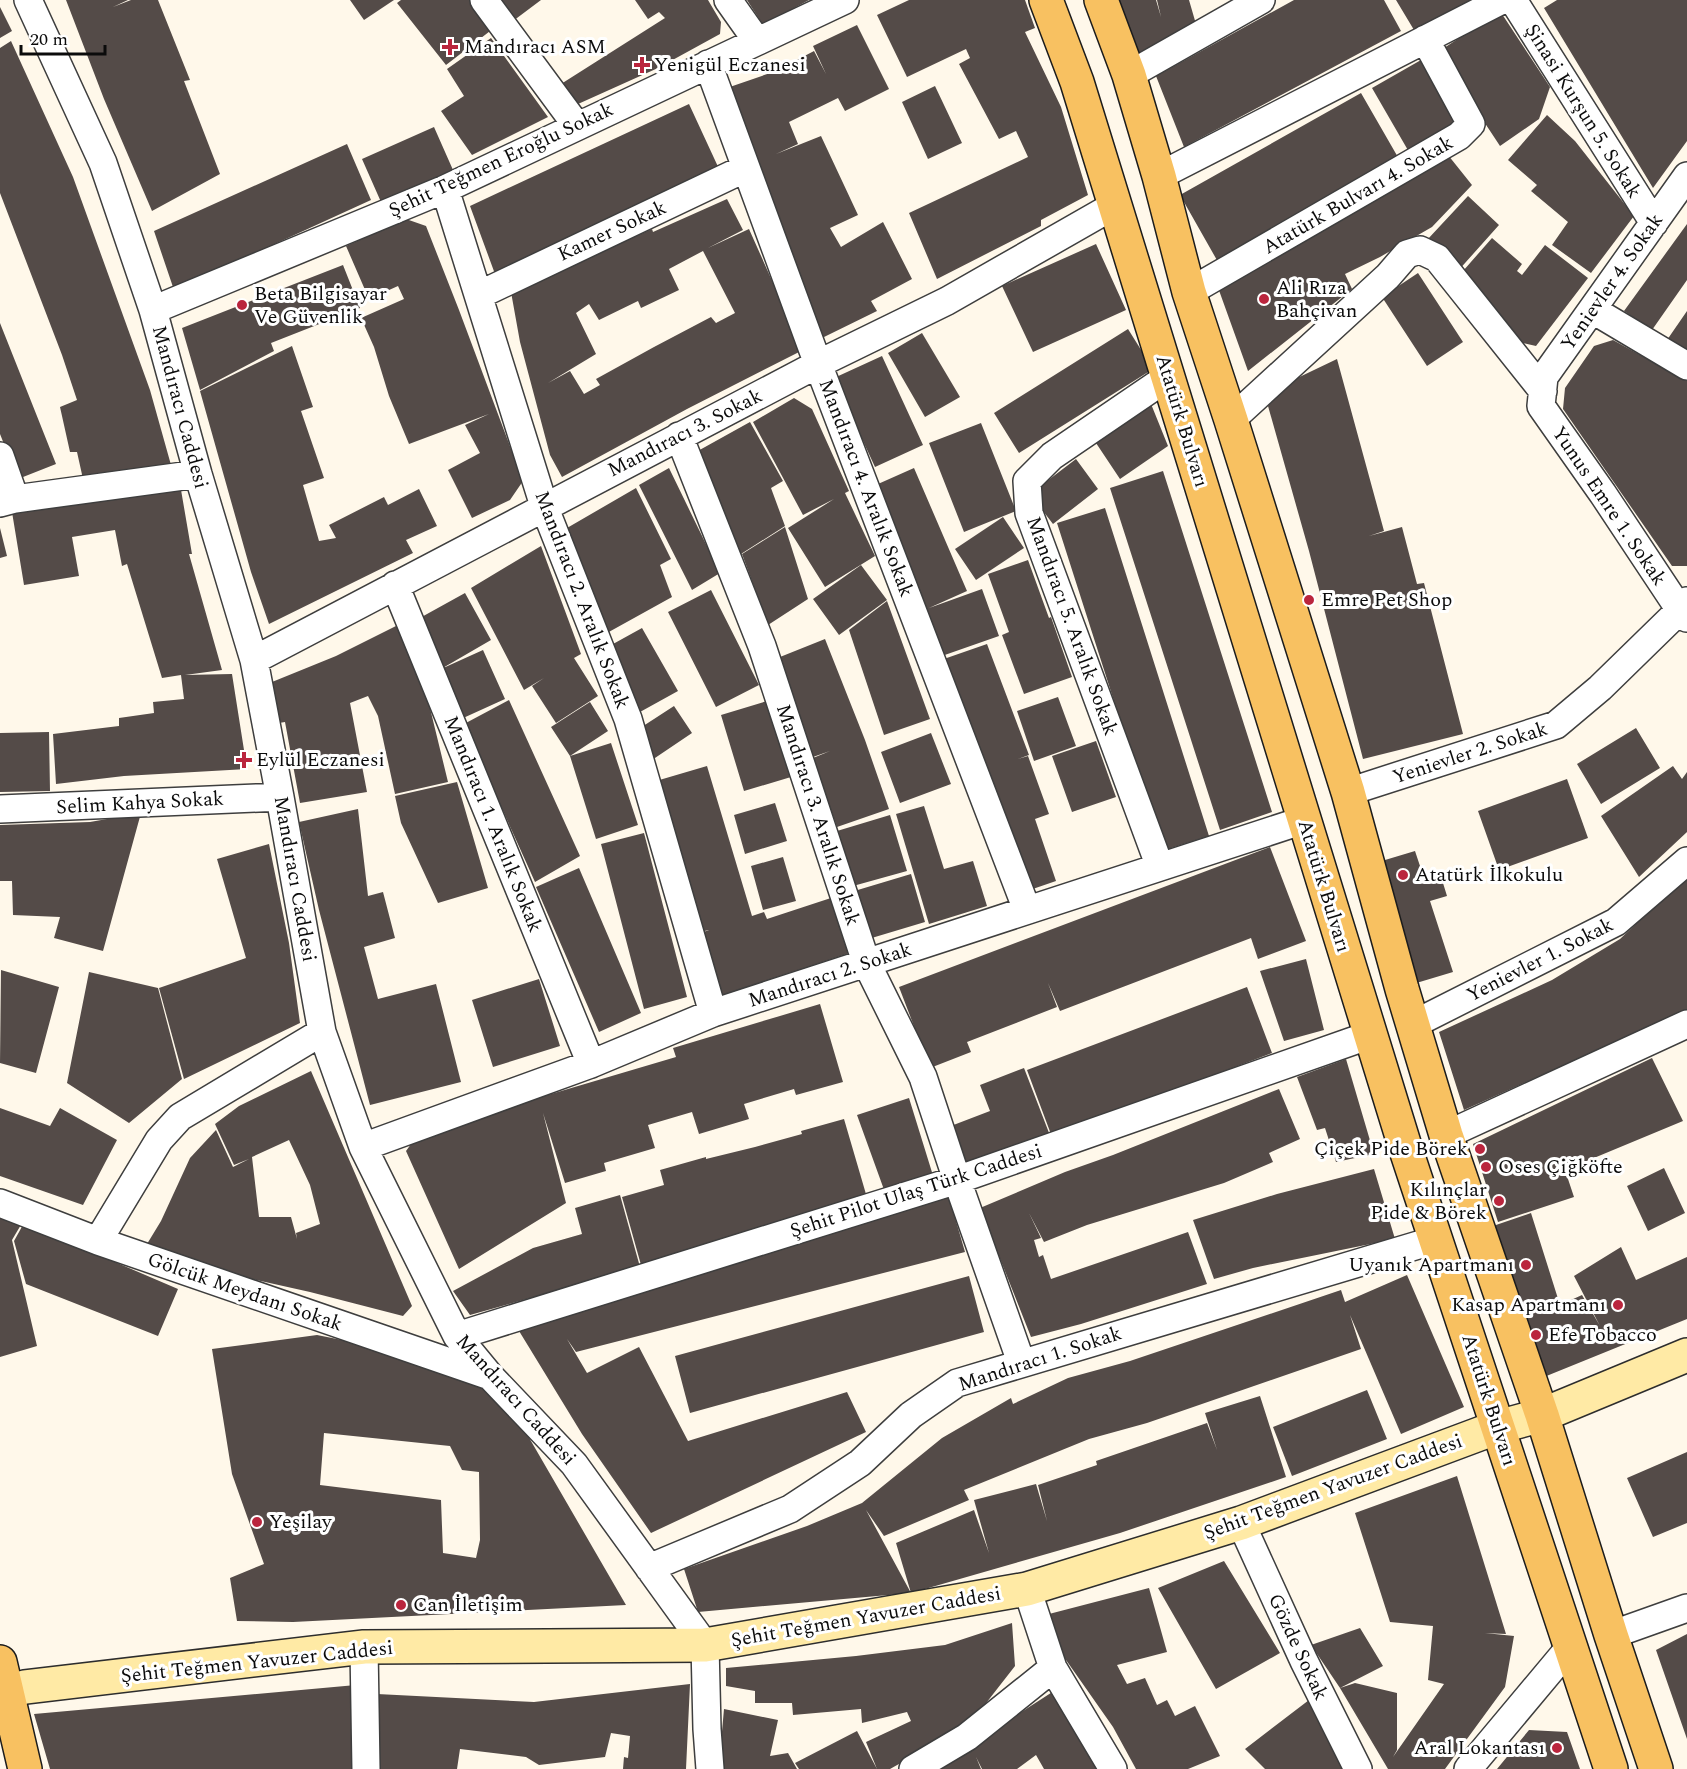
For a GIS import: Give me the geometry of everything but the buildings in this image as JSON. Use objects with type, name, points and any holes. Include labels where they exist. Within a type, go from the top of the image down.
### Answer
[{"type":"main road","name":"Atatürk Bulvarı","points":[[1046,0],[1077,82],[1435,1240],[1611,1769]]},
{"type":"main road","points":[[1101,0],[1129,75],[1159,176],[1189,292],[1348,792],[1446,1135],[1542,1415],[1656,1769]]},
{"type":"main road","points":[[2,1683],[25,1769]]},
{"type":"street","name":"Mandıracı Caddesi","points":[[28,0],[103,163],[153,310],[198,474],[254,660],[322,1032],[363,1147],[457,1336],[490,1376],[574,1464],[705,1645]]},
{"type":"street","points":[[484,0],[577,126]]},
{"type":"street","points":[[729,0],[757,41]]},
{"type":"street","name":"Şehit Teğmen Eroğlu Sokak","points":[[153,310],[446,189],[845,0]]},
{"type":"street","points":[[1129,75],[1261,0]]},
{"type":"street","points":[[1159,176],[1502,0]]},
{"type":"street","name":"Şinasi Kurşun 5. Sokak","points":[[1513,0],[1654,223]]},
{"type":"street","name":"Atatürk Bulvarı 4. Sokak","points":[[1189,292],[1459,136],[1471,124],[1425,39]]},
{"type":"street","name":"Mandıracı 4. Aralık Sokak","points":[[708,64],[818,364],[1027,910]]},
{"type":"street","name":"Kamer Sokak","points":[[479,295],[746,168]]},
{"type":"street","name":"Yenievler 4. Sokak","points":[[1543,391],[1544,377],[1687,176]]},
{"type":"street","name":"Mandıracı 2. Aralık Sokak","points":[[446,189],[544,506],[628,719],[713,1013]]},
{"type":"street","name":"Mandıracı 3. Sokak","points":[[254,660],[679,436],[947,301],[1114,205]]},
{"type":"street","points":[[1231,420],[1388,276],[1407,254],[1420,249],[1437,258],[1543,391]]},
{"type":"street","points":[[1593,310],[1687,366]]},
{"type":"street","name":"Mandıracı 5. Aralık Sokak","points":[[1160,867],[1029,513],[1028,481],[1052,456],[1168,377]]},
{"type":"street","name":"Yunus Emre 1. Sokak","points":[[1543,391],[1541,406],[1685,610]]},
{"type":"street","name":"Mandıracı 3. Aralık Sokak","points":[[679,436],[762,646],[866,962],[923,1077],[1021,1362]]},
{"type":"street","points":[[0,456],[8,501],[198,474]]},
{"type":"street","name":"Mandıracı 1. Aralık Sokak","points":[[395,585],[591,1064]]},
{"type":"street","name":"Yenievler 2. Sokak","points":[[1348,792],[1556,725],[1685,610]]},
{"type":"street","name":"Selim Kahya Sokak","points":[[0,809],[280,797]]},
{"type":"street","name":"Mandıracı 2. Sokak","points":[[363,1147],[591,1064],[713,1013],[1304,820]]},
{"type":"street","name":"Yenievler 1. Sokak","points":[[1414,1024],[1616,922],[1687,861]]},
{"type":"street","points":[[1446,1135],[1687,1024]]},
{"type":"street","points":[[98,1241],[159,1140],[180,1117],[322,1032]]},
{"type":"street","name":"Şehit Pilot Ulaş Türk Caddesi","points":[[457,1336],[957,1180],[1370,1035]]},
{"type":"street","name":"Gölcük Meydanı Sokak","points":[[0,1203],[98,1241],[490,1376]]},
{"type":"street","name":"Mandıracı 1. Sokak","points":[[649,1568],[790,1509],[860,1463],[911,1415],[957,1383],[1435,1240]]},
{"type":"street","name":"Şehit Teğmen Yavuzer Caddesi","points":[[2,1683],[25,1687],[364,1647],[705,1645],[1027,1589],[1241,1523],[1498,1427],[1542,1415],[1687,1355]]},
{"type":"street","name":"Gözde Sokak","points":[[1241,1523],[1304,1661],[1358,1769]]},
{"type":"street","points":[[1027,1589],[1053,1668],[1113,1769]]},
{"type":"street","points":[[1611,1635],[1687,1608]]},
{"type":"street","points":[[705,1645],[710,1769]]},
{"type":"street","points":[[364,1647],[366,1769]]},
{"type":"street","points":[[1468,1769],[1570,1647]]},
{"type":"street","points":[[913,1769],[967,1737],[1053,1668]]},
{"type":"place","name":"Mandıracı ASM","points":[[450,47]]},
{"type":"place","name":"Yenigül Eczanesi","points":[[642,65]]},
{"type":"place","name":"Ali Rıza Bahçivan","points":[[1264,299]]},
{"type":"place","name":"Beta Bilgisayar Ve Güvenlik","points":[[242,305]]},
{"type":"place","name":"Emre Pet Shop","points":[[1309,600]]},
{"type":"place","name":"Eylül Eczanesi","points":[[244,760]]},
{"type":"place","name":"Atatürk İlkokulu","points":[[1403,875]]},
{"type":"place","name":"Çiçek Pide Börek","points":[[1480,1149]]},
{"type":"place","name":"Oses Çiğköfte","points":[[1486,1167]]},
{"type":"place","name":"Kılınçlar Pide & Börek","points":[[1499,1201]]},
{"type":"place","name":"Uyanık Apartmanı","points":[[1526,1265]]},
{"type":"place","name":"Kasap Apartmanı","points":[[1618,1305]]},
{"type":"place","name":"Efe Tobacco","points":[[1536,1335]]},
{"type":"place","name":"Yeşilay","points":[[257,1522]]},
{"type":"place","name":"Can İletişim","points":[[401,1605]]},
{"type":"place","name":"Aral Lokantası","points":[[1557,1748]]}]
